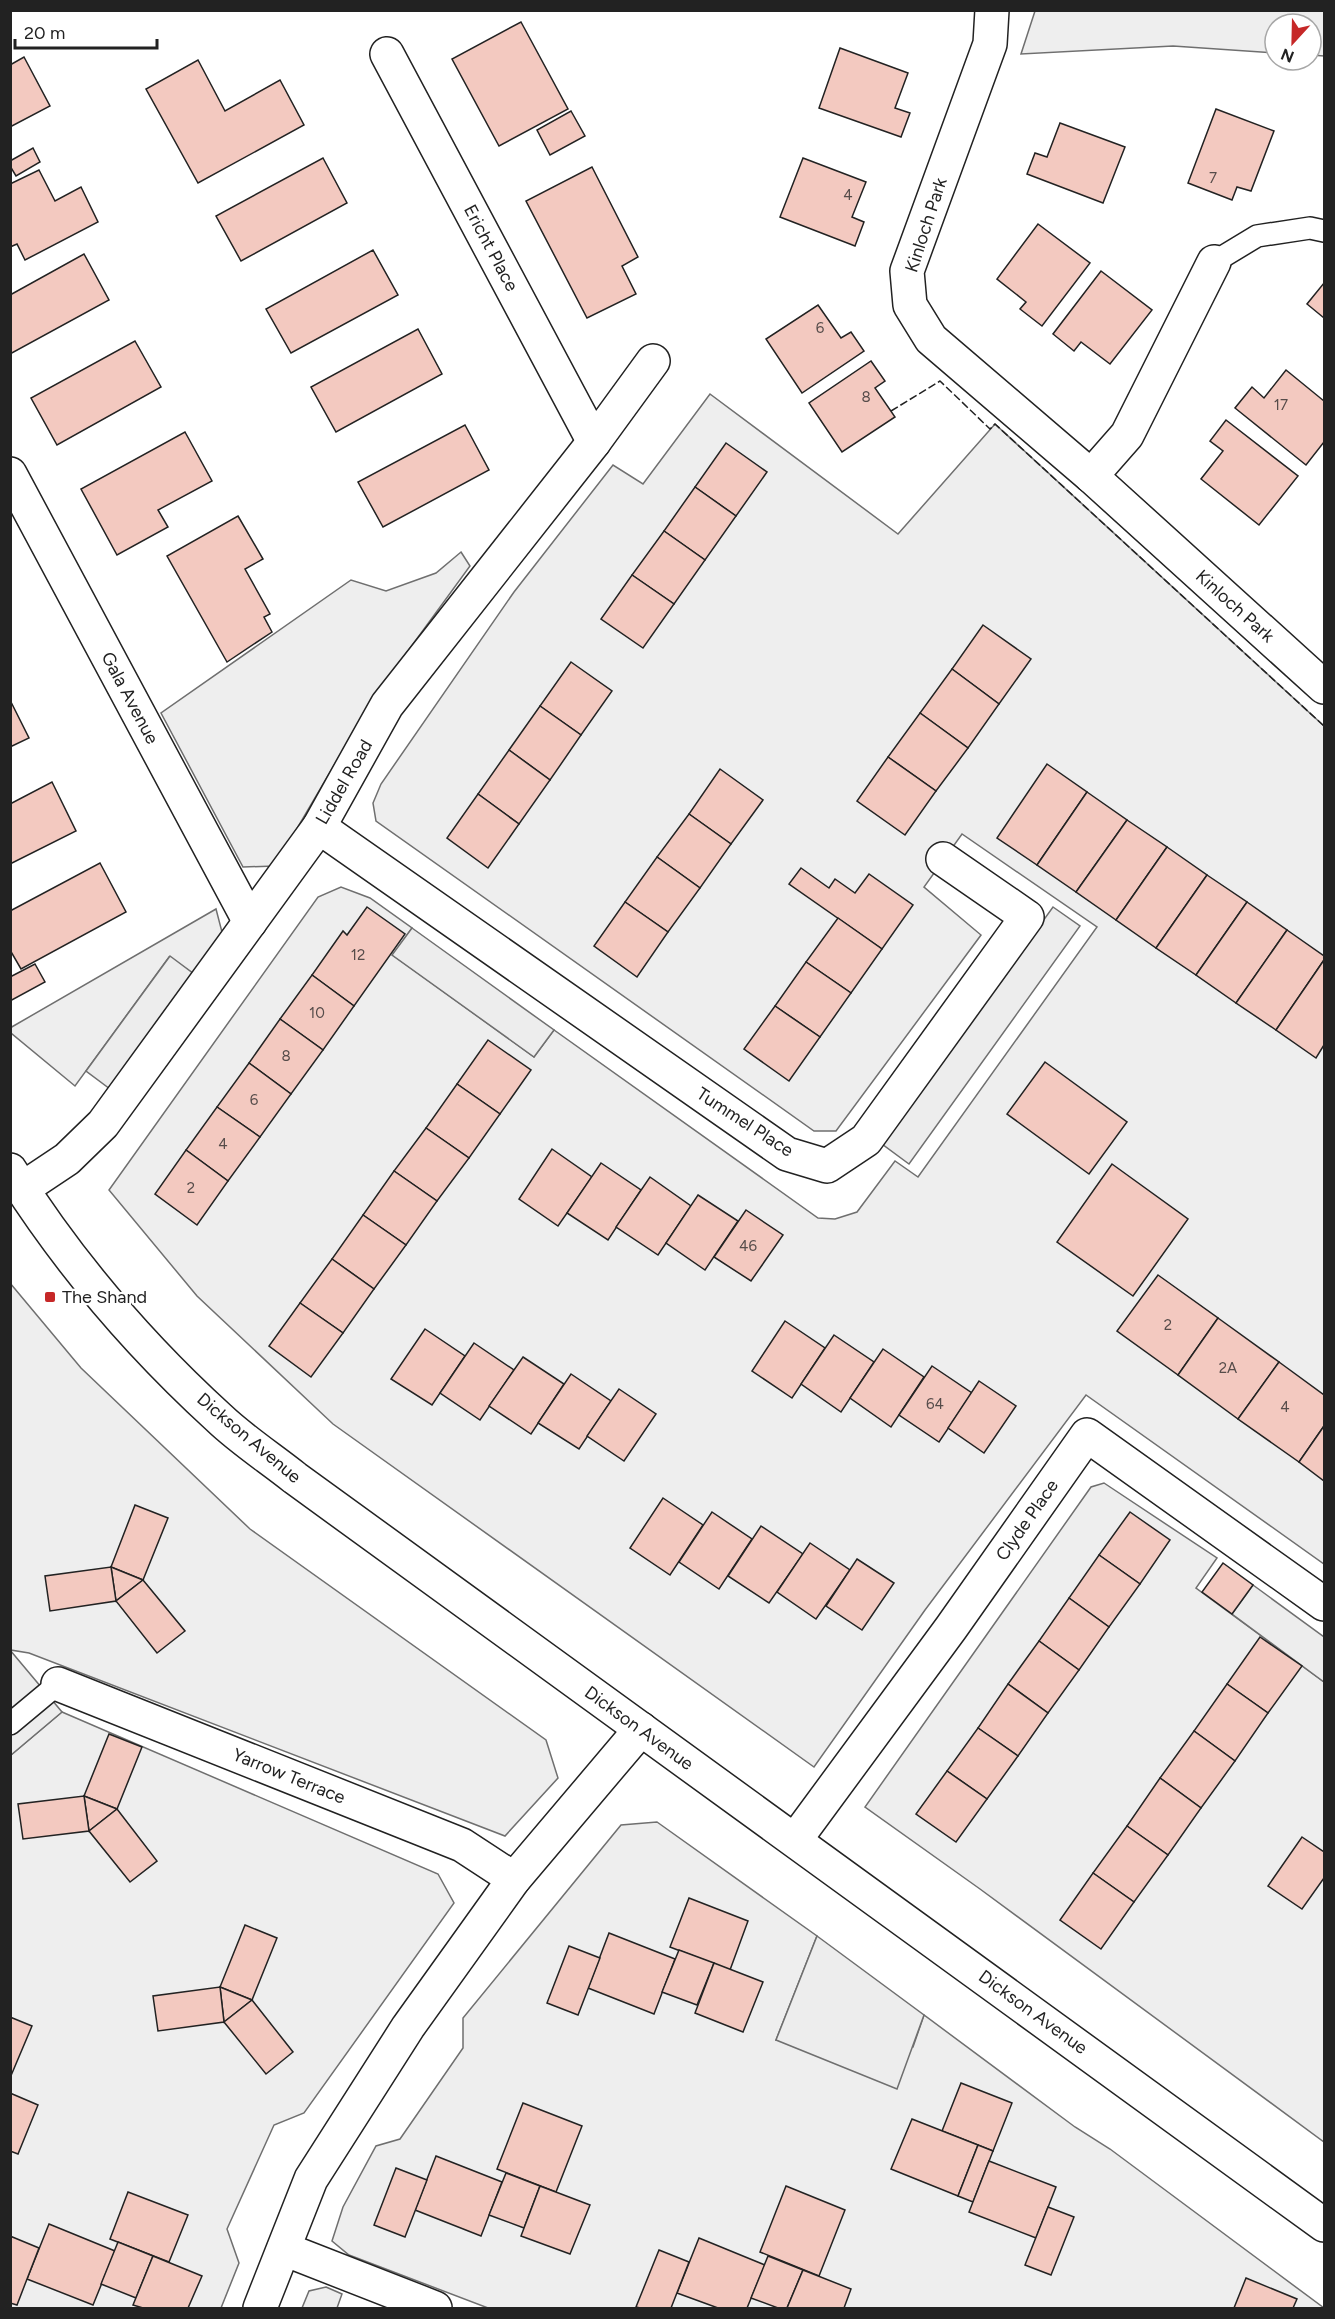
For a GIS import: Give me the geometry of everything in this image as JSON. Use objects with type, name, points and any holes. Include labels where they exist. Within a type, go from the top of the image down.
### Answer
[{"type":"street","name":"Kinloch Park","points":[[992,10],[990,44],[907,271],[910,305],[931,339],[1091,476],[1324,687]]},
{"type":"street","name":"Ericht Place","points":[[387,54],[594,442]]},
{"type":"street","points":[[1091,476],[1127,435],[1214,262]]},
{"type":"street","name":"Liddel Road","points":[[16,1179],[67,1159],[103,1124],[319,827],[387,705],[594,442],[653,361]]},
{"type":"street","name":"Gala Avenue","points":[[10,474],[250,922]]},
{"type":"street","name":"Tummel Place","points":[[319,827],[788,1154],[827,1166],[866,1140],[1027,917],[943,859]]},
{"type":"street","name":"Dickson Avenue","points":[[16,1179],[84,1276],[152,1352],[220,1419],[295,1478],[1324,2225]]},
{"type":"street","name":"Clyde Place","points":[[795,1840],[951,1628],[1087,1435],[1324,1604]]},
{"type":"street","name":"Yarrow Terrace","points":[[58,1684],[462,1845],[514,1879]]},
{"type":"street","points":[[260,2308],[311,2179],[408,2027],[514,1879],[641,1729]]},
{"type":"street","points":[[284,2249],[435,2308]]},
{"type":"lane","points":[[1214,262],[1257,237],[1310,228],[1324,231]]},
{"type":"lane","points":[[10,1724],[58,1684]]},
{"type":"shaded area","points":[[1035,11],[1324,11],[1324,56],[1323,12],[1263,12],[1263,52],[1173,46],[1021,54]]},
{"type":"shaded area","points":[[710,394],[898,534],[995,424],[1324,726],[1324,1564],[1086,1395],[925,1610],[814,1767],[333,1424],[197,1296],[109,1190],[318,897],[341,887],[370,898],[412,928],[393,955],[534,1057],[554,1030],[818,1218],[835,1219],[857,1212],[895,1161],[918,1177],[1097,927],[962,834],[924,887],[981,935],[836,1131],[814,1131],[376,821],[373,803],[381,784],[514,592],[613,465],[643,484]]},
{"type":"shaded area","points":[[461,552],[470,566],[373,699],[275,866],[243,867],[161,713],[351,580],[386,591],[436,573]]},
{"type":"shaded area","points":[[1053,907],[1080,926],[909,1164],[882,1144]]},
{"type":"shaded area","points":[[216,909],[222,932],[194,974],[169,957],[75,1086],[11,1033],[10,1028]]},
{"type":"shaded area","points":[[412,928],[554,1030],[534,1057],[392,955]]},
{"type":"shaded area","points":[[170,956],[194,974],[110,1089],[86,1071]]},
{"type":"shaded area","points":[[10,1283],[81,1368],[250,1529],[546,1740],[558,1778],[505,1836],[29,1653],[11,1650]]},
{"type":"shaded area","points":[[1104,1483],[1217,1558],[1196,1588],[1324,1682],[1324,2142],[865,1807],[1091,1487]]},
{"type":"shaded area","points":[[1253,1585],[1324,1637],[1324,1682],[1232,1614]]},
{"type":"shaded area","points":[[10,1650],[62,1712],[11,1755],[10,1755]]},
{"type":"shaded area","points":[[62,1712],[438,1874],[454,1903],[304,2113],[274,2125],[227,2229],[239,2263],[221,2308],[11,2308],[11,1755]]},
{"type":"shaded area","points":[[657,1822],[817,1936],[776,2040],[913,2047],[924,2015],[1075,2127],[1110,2149],[1324,2308],[488,2308],[349,2255],[332,2241],[343,2207],[376,2146],[400,2139],[463,2048],[463,2018],[621,1825]]},
{"type":"shaded area","points":[[817,1936],[924,2015],[897,2089],[776,2040]]},
{"type":"shaded area","points":[[326,2287],[342,2294],[337,2308],[302,2308],[309,2291]]},
{"type":"building","points":[[521,22],[568,109],[499,146],[452,59]]},
{"type":"building","points":[[840,48],[908,73],[895,108],[910,113],[901,137],[819,108]]},
{"type":"building","points":[[24,57],[50,106],[10,127],[10,65]]},
{"type":"building","points":[[198,60],[225,111],[280,80],[304,125],[198,183],[146,89]]},
{"type":"building","points":[[1216,109],[1274,131],[1251,191],[1237,187],[1232,200],[1188,183]]},
{"type":"building","points":[[571,111],[585,136],[550,155],[537,130]]},
{"type":"building","points":[[1060,123],[1125,147],[1103,203],[1027,174],[1035,153],[1047,157]]},
{"type":"building","points":[[33,148],[40,162],[16,176],[10,166],[10,161]]},
{"type":"building","points":[[323,158],[347,203],[241,261],[216,216]]},
{"type":"building","points":[[803,158],[866,182],[852,217],[864,222],[855,246],[780,217]]},
{"type":"building","points":[[592,167],[638,257],[622,266],[636,294],[587,318],[526,201]]},
{"type":"building","points":[[39,170],[55,201],[81,187],[98,222],[25,260],[17,244],[10,247],[10,184]]},
{"type":"building","points":[[1038,224],[1090,263],[1042,326],[1020,309],[1026,302],[997,279]]},
{"type":"building","points":[[373,250],[398,295],[291,353],[266,309]]},
{"type":"building","points":[[84,254],[109,300],[10,354],[10,295]]},
{"type":"building","points":[[1101,271],[1152,310],[1110,364],[1081,342],[1074,351],[1053,334]]},
{"type":"building","points":[[1324,283],[1324,318],[1307,304]]},
{"type":"building","points":[[818,305],[841,338],[851,332],[864,351],[802,393],[766,339]]},
{"type":"building","points":[[418,329],[442,374],[336,432],[311,387]]},
{"type":"building","points":[[135,341],[161,387],[57,445],[31,398]]},
{"type":"building","points":[[871,361],[885,381],[875,388],[895,417],[842,452],[809,403]]},
{"type":"building","points":[[1286,370],[1324,401],[1324,442],[1306,465],[1235,408],[1252,387],[1264,398]]},
{"type":"building","points":[[1226,420],[1298,476],[1259,525],[1201,479],[1223,451],[1210,441]]},
{"type":"building","points":[[465,425],[489,470],[383,527],[358,482]]},
{"type":"building","points":[[185,432],[212,481],[158,510],[168,527],[117,555],[81,489]]},
{"type":"building","points":[[726,443],[767,472],[736,516],[695,487]]},
{"type":"building","points":[[695,487],[736,516],[705,560],[664,531]]},
{"type":"building","points":[[238,516],[263,559],[245,569],[270,614],[264,617],[272,632],[227,662],[167,556]]},
{"type":"building","points":[[664,531],[705,560],[674,604],[632,575]]},
{"type":"building","points":[[632,575],[674,604],[643,648],[601,619]]},
{"type":"building","points":[[983,625],[1031,659],[999,704],[952,669]]},
{"type":"building","points":[[571,662],[612,691],[581,735],[540,706]]},
{"type":"building","points":[[952,669],[999,704],[968,748],[920,713]]},
{"type":"building","points":[[10,700],[29,738],[10,747]]},
{"type":"building","points":[[540,706],[581,735],[550,780],[509,750]]},
{"type":"building","points":[[920,713],[968,748],[936,791],[888,757]]},
{"type":"building","points":[[509,750],[550,780],[519,824],[478,794]]},
{"type":"building","points":[[888,757],[936,791],[905,835],[857,801]]},
{"type":"building","points":[[1047,764],[1087,792],[1037,865],[997,838]]},
{"type":"building","points":[[720,769],[763,800],[731,844],[689,814]]},
{"type":"building","points":[[52,782],[76,831],[10,864],[10,804]]},
{"type":"building","points":[[1087,792],[1127,820],[1076,892],[1037,865]]},
{"type":"building","points":[[478,794],[519,824],[488,868],[447,838]]},
{"type":"building","points":[[689,814],[731,844],[700,888],[657,857]]},
{"type":"building","points":[[1127,820],[1167,847],[1116,920],[1076,892]]},
{"type":"building","points":[[1167,847],[1207,875],[1156,948],[1116,920]]},
{"type":"building","points":[[657,857],[700,888],[668,932],[625,902]]},
{"type":"building","points":[[100,863],[126,912],[21,969],[10,950],[10,911]]},
{"type":"building","points":[[801,868],[829,888],[835,879],[855,893],[869,874],[913,905],[882,949],[789,884]]},
{"type":"building","points":[[1207,875],[1247,902],[1196,975],[1156,948]]},
{"type":"building","points":[[625,902],[668,932],[637,977],[594,946]]},
{"type":"building","points":[[1247,902],[1287,930],[1236,1003],[1196,975]]},
{"type":"building","points":[[367,907],[405,934],[354,1006],[312,975],[343,931],[347,935]]},
{"type":"building","points":[[838,918],[882,949],[851,993],[806,962]]},
{"type":"building","points":[[1287,930],[1324,956],[1324,960],[1276,1030],[1236,1003]]},
{"type":"building","points":[[1324,960],[1324,1045],[1316,1058],[1276,1030]]},
{"type":"building","points":[[806,962],[851,993],[820,1037],[775,1006]]},
{"type":"building","points":[[35,964],[45,982],[10,1001],[10,977]]},
{"type":"building","points":[[312,975],[354,1006],[323,1050],[280,1019]]},
{"type":"building","points":[[775,1006],[820,1037],[789,1081],[744,1049]]},
{"type":"building","points":[[280,1019],[323,1050],[291,1094],[249,1063]]},
{"type":"building","points":[[488,1040],[531,1070],[500,1114],[457,1084]]},
{"type":"building","points":[[1045,1062],[1127,1122],[1089,1174],[1007,1114]]},
{"type":"building","points":[[249,1063],[291,1094],[260,1137],[217,1107]]},
{"type":"building","points":[[457,1084],[500,1114],[469,1158],[426,1128]]},
{"type":"building","points":[[217,1107],[260,1137],[228,1181],[186,1150]]},
{"type":"building","points":[[426,1128],[469,1158],[437,1201],[394,1171]]},
{"type":"building","points":[[552,1149],[592,1177],[558,1226],[519,1199]]},
{"type":"building","points":[[186,1150],[228,1181],[197,1225],[155,1194]]},
{"type":"building","points":[[601,1163],[641,1190],[608,1240],[567,1213]]},
{"type":"building","points":[[1112,1164],[1188,1219],[1133,1296],[1057,1242]]},
{"type":"building","points":[[394,1171],[437,1201],[406,1245],[363,1215]]},
{"type":"building","points":[[650,1177],[691,1206],[658,1255],[616,1227]]},
{"type":"building","points":[[698,1195],[738,1221],[705,1270],[666,1243]]},
{"type":"building","points":[[746,1210],[783,1235],[751,1281],[714,1257]]},
{"type":"building","points":[[363,1215],[406,1245],[374,1289],[332,1259]]},
{"type":"building","points":[[332,1259],[374,1289],[343,1333],[300,1303]]},
{"type":"building","points":[[1158,1275],[1218,1318],[1178,1375],[1117,1331]]},
{"type":"building","points":[[300,1303],[343,1333],[311,1377],[269,1346]]},
{"type":"building","points":[[1218,1318],[1279,1362],[1238,1419],[1178,1375]]},
{"type":"building","points":[[785,1321],[825,1348],[792,1398],[752,1371]]},
{"type":"building","points":[[425,1329],[465,1356],[432,1405],[391,1379]]},
{"type":"building","points":[[834,1335],[874,1362],[841,1412],[801,1384]]},
{"type":"building","points":[[474,1343],[514,1370],[480,1420],[440,1393]]},
{"type":"building","points":[[883,1349],[924,1377],[891,1427],[850,1398]]},
{"type":"building","points":[[523,1357],[564,1384],[531,1434],[489,1406]]},
{"type":"building","points":[[1279,1362],[1324,1395],[1324,1426],[1299,1462],[1238,1419]]},
{"type":"building","points":[[932,1366],[972,1393],[939,1442],[899,1415]]},
{"type":"building","points":[[571,1374],[611,1401],[579,1449],[538,1423]]},
{"type":"building","points":[[979,1381],[1016,1406],[984,1453],[948,1428]]},
{"type":"building","points":[[619,1389],[656,1414],[624,1461],[587,1436]]},
{"type":"building","points":[[1324,1426],[1324,1481],[1299,1462]]},
{"type":"building","points":[[663,1498],[703,1525],[670,1575],[630,1548]]},
{"type":"building","points":[[135,1505],[168,1518],[143,1580],[111,1567]]},
{"type":"building","points":[[712,1512],[752,1539],[719,1589],[679,1562]]},
{"type":"building","points":[[1130,1512],[1170,1540],[1140,1584],[1099,1555]]},
{"type":"building","points":[[761,1526],[803,1554],[769,1603],[728,1576]]},
{"type":"building","points":[[810,1543],[850,1570],[816,1619],[777,1592]]},
{"type":"building","points":[[1099,1555],[1140,1584],[1109,1627],[1069,1598]]},
{"type":"building","points":[[857,1559],[894,1583],[862,1630],[826,1606]]},
{"type":"building","points":[[1223,1563],[1253,1585],[1232,1614],[1202,1592]]},
{"type":"building","points":[[111,1567],[143,1580],[116,1601]]},
{"type":"building","points":[[111,1567],[116,1601],[50,1611],[45,1576]]},
{"type":"building","points":[[143,1580],[185,1631],[157,1653],[116,1601]]},
{"type":"building","points":[[1069,1598],[1109,1627],[1079,1670],[1039,1641]]},
{"type":"building","points":[[1260,1637],[1302,1666],[1268,1713],[1227,1684]]},
{"type":"building","points":[[1039,1641],[1079,1670],[1048,1713],[1008,1684]]},
{"type":"building","points":[[1008,1684],[1048,1713],[1018,1756],[978,1728]]},
{"type":"building","points":[[1227,1684],[1268,1713],[1235,1761],[1194,1731]]},
{"type":"building","points":[[978,1728],[1018,1756],[987,1799],[947,1771]]},
{"type":"building","points":[[1194,1731],[1235,1761],[1201,1808],[1160,1778]]},
{"type":"building","points":[[109,1734],[142,1747],[117,1809],[84,1796]]},
{"type":"building","points":[[947,1771],[987,1799],[956,1842],[916,1814]]},
{"type":"building","points":[[1160,1778],[1201,1808],[1168,1855],[1127,1826]]},
{"type":"building","points":[[84,1796],[117,1809],[89,1831]]},
{"type":"building","points":[[84,1796],[89,1831],[23,1839],[18,1804]]},
{"type":"building","points":[[117,1809],[157,1861],[130,1882],[89,1831]]},
{"type":"building","points":[[1127,1826],[1168,1855],[1134,1902],[1093,1873]]},
{"type":"building","points":[[1302,1837],[1324,1852],[1324,1878],[1302,1909],[1268,1886]]},
{"type":"building","points":[[1093,1873],[1134,1902],[1101,1949],[1060,1920]]},
{"type":"building","points":[[689,1898],[748,1921],[730,1970],[670,1947]]},
{"type":"building","points":[[245,1925],[277,1938],[252,2000],[220,1987]]},
{"type":"building","points":[[609,1933],[675,1959],[654,2014],[588,1988]]},
{"type":"building","points":[[569,1946],[600,1958],[578,2015],[547,2003]]},
{"type":"building","points":[[679,1950],[714,1963],[697,2005],[662,1992]]},
{"type":"building","points":[[714,1963],[763,1982],[743,2032],[695,2013]]},
{"type":"building","points":[[220,1987],[252,2000],[224,2022]]},
{"type":"building","points":[[220,1987],[224,2022],[158,2031],[153,1996]]},
{"type":"building","points":[[252,2000],[293,2052],[266,2074],[224,2022]]},
{"type":"building","points":[[10,2017],[32,2026],[10,2078]]},
{"type":"building","points":[[961,2083],[1012,2103],[993,2151],[942,2131]]},
{"type":"building","points":[[10,2093],[38,2105],[18,2154],[10,2151]]},
{"type":"building","points":[[523,2103],[582,2126],[556,2192],[497,2169]]},
{"type":"building","points":[[912,2119],[978,2145],[958,2196],[891,2169]]},
{"type":"building","points":[[978,2145],[993,2151],[973,2202],[958,2196]]},
{"type":"building","points":[[436,2156],[502,2182],[481,2236],[415,2210]]},
{"type":"building","points":[[989,2161],[1056,2187],[1036,2238],[969,2212]]},
{"type":"building","points":[[396,2168],[427,2180],[405,2237],[374,2225]]},
{"type":"building","points":[[506,2173],[540,2186],[524,2228],[489,2215]]},
{"type":"building","points":[[540,2186],[590,2205],[570,2254],[521,2236]]},
{"type":"building","points":[[786,2186],[845,2210],[819,2276],[760,2252]]},
{"type":"building","points":[[128,2192],[188,2215],[169,2262],[110,2239]]},
{"type":"building","points":[[1048,2207],[1074,2217],[1051,2275],[1025,2265]]},
{"type":"building","points":[[49,2224],[115,2251],[93,2305],[27,2279]]},
{"type":"building","points":[[10,2236],[39,2248],[17,2305],[10,2303]]},
{"type":"building","points":[[699,2238],[765,2265],[747,2308],[718,2308],[677,2293]]},
{"type":"building","points":[[118,2242],[153,2256],[136,2298],[101,2284]]},
{"type":"building","points":[[659,2250],[689,2262],[671,2308],[636,2307]]},
{"type":"building","points":[[153,2256],[202,2276],[188,2308],[143,2308],[133,2305]]},
{"type":"building","points":[[768,2256],[803,2270],[787,2308],[778,2308],[751,2298]]},
{"type":"building","points":[[803,2270],[851,2289],[844,2308],[787,2308]]},
{"type":"building","points":[[1246,2278],[1297,2299],[1293,2308],[1234,2308]]},
{"type":"fence","points":[[891,411],[940,381],[990,429],[995,424],[1324,726]]},
{"type":"place","name":"The Shand","points":[[50,1297]]}]
